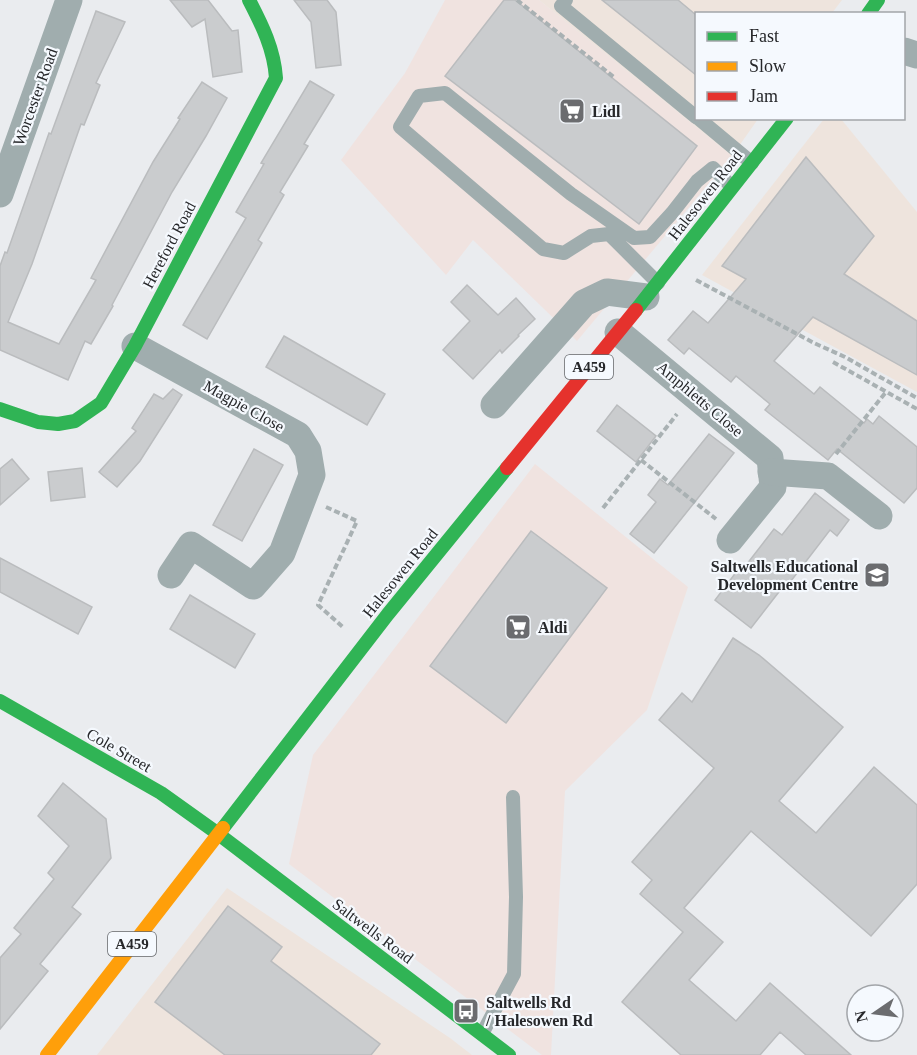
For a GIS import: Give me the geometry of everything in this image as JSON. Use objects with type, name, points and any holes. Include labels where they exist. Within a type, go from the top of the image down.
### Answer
[{"type":"street","name":"Worcester Road","points":[[0,194],[69,0]]},
{"type":"street","name":"Hereford Road","points":[[0,409],[39,422],[58,424],[75,421],[101,403],[135,346],[276,78],[276,63],[268,38],[249,0]]},
{"type":"street","name":"Halesowen Road","points":[[47,1055],[364,646],[657,284],[785,120]]},
{"type":"street","points":[[494,405],[584,303],[606,292],[657,284]]},
{"type":"street","name":"Amphletts Close","points":[[618,332],[770,458],[771,472]]},
{"type":"street","name":"Magpie Close","points":[[135,346],[298,435],[308,451],[312,475],[282,553],[252,586],[191,545],[171,575]]},
{"type":"street","points":[[732,537],[773,488],[771,472],[828,476],[879,516]]},
{"type":"street","name":"Cole Street","points":[[0,701],[161,793],[217,833]]},
{"type":"street","name":"Saltwells Road","points":[[217,833],[509,1055]]},
{"type":"lane","points":[[566,0],[561,6],[695,116]]},
{"type":"lane","points":[[657,284],[609,234],[591,236],[564,254],[543,249],[400,127],[420,96],[445,93],[571,194],[634,238],[650,237],[697,181],[713,168],[733,188]]},
{"type":"lane","points":[[699,120],[752,163]]},
{"type":"lane","points":[[482,1034],[514,974],[516,897],[513,797]]},
{"type":"path","points":[[657,284],[700,281],[814,343],[845,357],[917,398]]},
{"type":"path","points":[[833,362],[917,409]]},
{"type":"path","points":[[818,476],[886,392]]},
{"type":"path","points":[[603,508],[693,394]]},
{"type":"path","points":[[641,460],[732,537]]},
{"type":"path","points":[[304,497],[357,521],[318,605],[364,646]]},
{"type":"shaded area","points":[[445,0],[539,0],[732,156],[577,341],[473,240],[446,275],[341,160],[405,73]]},
{"type":"shaded area","points":[[539,0],[842,0],[833,12],[695,12],[695,120],[757,120],[732,156]]},
{"type":"shaded area","points":[[823,120],[842,120],[917,212],[917,392],[702,275]]},
{"type":"shaded area","points":[[535,464],[688,587],[647,710],[565,791],[551,1055],[542,1055],[289,864],[313,755]]},
{"type":"shaded area","points":[[227,888],[450,1038],[472,1055],[97,1055]]},
{"type":"building","points":[[170,0],[208,0],[232,31],[238,30],[242,72],[213,77],[205,19],[192,27]]},
{"type":"building","points":[[294,0],[327,0],[336,12],[341,65],[316,68],[311,22]]},
{"type":"building","name":"Lidl","points":[[504,0],[515,0],[697,146],[639,224],[445,76]]},
{"type":"building","points":[[602,0],[678,0],[695,14],[695,74]]},
{"type":"building","points":[[96,11],[125,22],[96,83],[100,85],[84,125],[81,124],[32,264],[8,322],[59,344],[96,280],[91,278],[153,162],[202,82],[227,98],[172,192],[91,344],[85,341],[68,380],[0,350],[0,266],[5,252],[7,253],[49,133],[51,134]]},
{"type":"building","points":[[310,81],[334,95],[304,144],[308,146],[280,192],[284,195],[258,240],[262,243],[207,339],[183,325],[246,218],[236,212],[264,164],[261,163]]},
{"type":"building","points":[[806,157],[874,236],[844,274],[917,321],[917,375],[813,317],[774,361],[814,394],[820,387],[864,423],[867,419],[873,424],[879,416],[917,447],[917,488],[904,503],[837,449],[828,460],[765,410],[770,404],[736,376],[731,382],[689,348],[684,354],[668,340],[693,311],[708,323],[746,279],[722,266]]},
{"type":"building","points":[[467,285],[498,315],[516,298],[535,319],[502,353],[500,350],[473,379],[443,350],[470,321],[451,302]]},
{"type":"building","points":[[284,336],[385,394],[367,425],[266,367]]},
{"type":"building","points":[[173,389],[182,395],[140,461],[117,487],[99,472],[136,431],[132,428],[154,394],[163,399]]},
{"type":"building","points":[[617,405],[656,436],[636,462],[597,431]]},
{"type":"building","points":[[709,434],[734,453],[654,553],[630,534],[656,502],[648,495],[660,479],[668,485]]},
{"type":"building","points":[[254,449],[283,465],[242,541],[213,525]]},
{"type":"building","points":[[12,459],[29,479],[0,505],[0,469]]},
{"type":"building","points":[[82,468],[85,497],[51,501],[48,472]]},
{"type":"building","points":[[815,493],[849,520],[837,536],[830,530],[784,590],[782,588],[751,628],[715,600],[740,567],[743,569],[774,529],[782,535]]},
{"type":"building","name":"Aldi","points":[[531,531],[607,588],[506,723],[430,666]]},
{"type":"building","points":[[0,558],[92,607],[78,634],[0,592]]},
{"type":"building","points":[[190,595],[255,634],[235,668],[170,629]]},
{"type":"building","points":[[733,638],[759,655],[843,727],[779,801],[816,833],[874,767],[917,805],[917,884],[871,936],[751,831],[684,908],[723,942],[689,980],[736,1021],[770,983],[851,1055],[806,1055],[780,1032],[760,1055],[681,1055],[622,1002],[683,932],[640,894],[652,880],[632,862],[714,768],[659,720],[682,693],[692,702]]},
{"type":"building","points":[[63,783],[106,819],[111,858],[72,907],[81,914],[40,964],[48,971],[0,1029],[0,958],[21,934],[14,928],[54,879],[48,873],[69,846],[38,816]]},
{"type":"building","points":[[228,906],[282,947],[271,961],[380,1044],[371,1055],[225,1055],[155,1002]]},
{"type":"traffic: fast","points":[[0,409],[38,422],[58,424],[75,421],[101,403],[135,346],[276,78],[270,47],[249,0]]},
{"type":"traffic: fast","points":[[869,12],[878,0]]},
{"type":"traffic: fast","points":[[636,310],[785,120]]},
{"type":"traffic: fast","points":[[223,828],[388,614],[507,468]]},
{"type":"traffic: fast","points":[[0,701],[161,793],[509,1055]]},
{"type":"traffic: slow","points":[[47,1055],[223,828]]},
{"type":"traffic: jam","points":[[507,468],[636,310]]},
{"type":"place","name":"Lidl","points":[[572,111]]},
{"type":"place","name":"Saltwells Educational Development Centre","points":[[877,575]]},
{"type":"place","name":"Aldi","points":[[518,627]]},
{"type":"place","name":"Saltwells Rd / Halesowen Rd","points":[[466,1011]]}]
